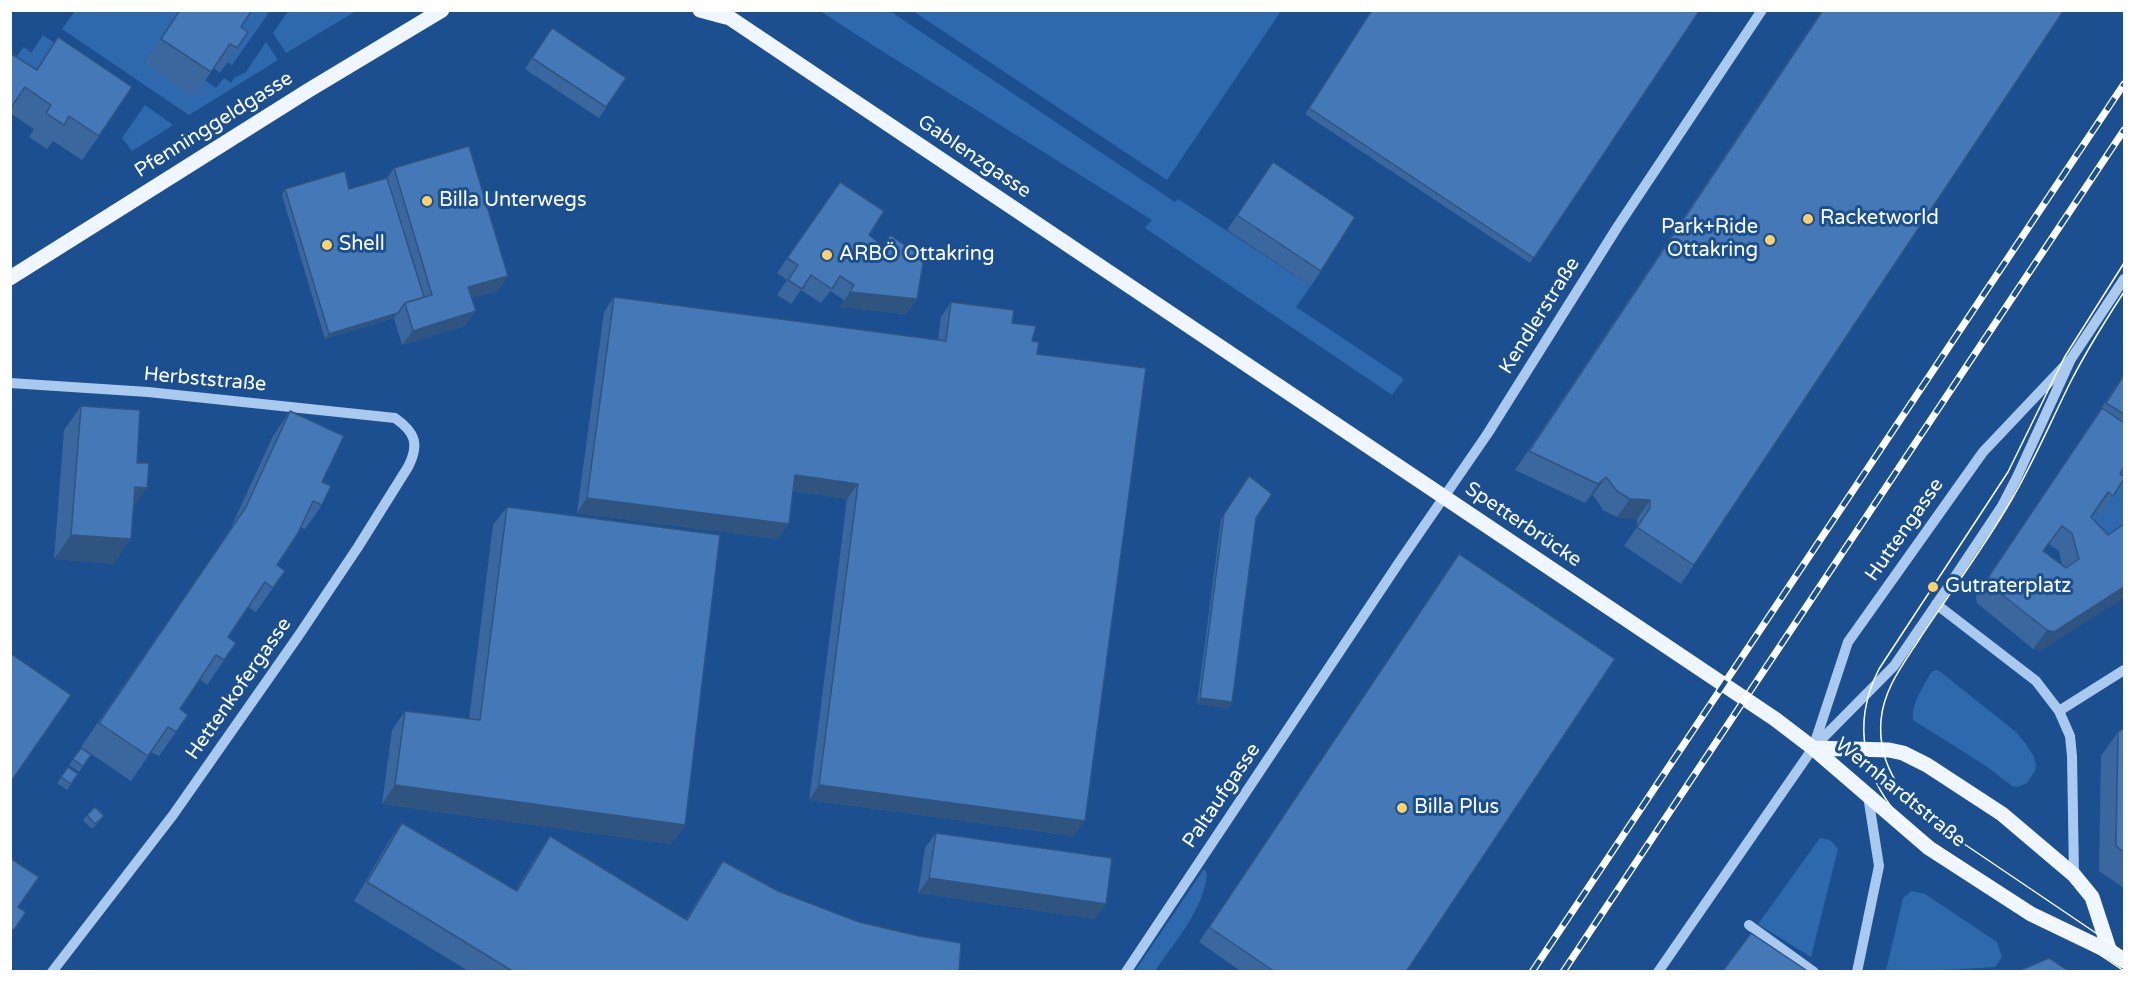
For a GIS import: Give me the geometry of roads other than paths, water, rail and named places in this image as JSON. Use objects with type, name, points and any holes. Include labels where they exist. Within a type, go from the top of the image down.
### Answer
[{"type":"main road","points":[[700,10],[722,14]]},
{"type":"main road","name":"Pfenninggeldgasse","points":[[10,278],[299,96],[440,11]]},
{"type":"main road","name":"Gablenzgasse","points":[[722,14],[1207,338]]},
{"type":"main road","name":"Spetterbrücke","points":[[1207,338],[1767,714],[1813,748]]},
{"type":"main road","name":"Wernhardtstraße","points":[[1813,748],[1929,848],[2031,914],[2124,961]]},
{"type":"main road","name":"Wernhardtstraße","points":[[1813,748],[1889,750],[1903,753],[1927,765],[2002,814],[2074,875],[2092,897],[2110,952]]},
{"type":"street","name":"Kendlerstraße","points":[[1348,640],[1488,433],[1618,226],[1762,10]]},
{"type":"street","name":"Huttengasse","points":[[1658,972],[1813,748],[1894,666],[2002,506],[2071,359],[2124,279]]},
{"type":"street","name":"Huttengasse","points":[[1813,748],[1848,642],[1983,452],[2071,359]]},
{"type":"street","name":"Herbststraße","points":[[10,383],[148,392],[395,418]]},
{"type":"street","name":"Hettenkofergasse","points":[[52,972],[173,815],[306,625],[402,477],[415,454],[414,440],[408,427],[395,418]]},
{"type":"street","points":[[1936,604],[2036,681],[2060,711],[2070,736],[2072,756],[2074,875]]},
{"type":"street","name":"Paltaufgasse","points":[[1126,972],[1348,640]]},
{"type":"street","points":[[2060,711],[2124,670]]},
{"type":"street","points":[[1857,972],[1879,866],[1868,796]]},
{"type":"street","points":[[1749,925],[1814,972]]},
{"type":"tram line","points":[[2124,263],[2064,358],[2008,472],[1879,669],[1870,690],[1865,711],[1864,732],[1866,752],[1872,772],[1881,791],[1908,826],[2124,971]]},
{"type":"tram line","points":[[2124,292],[2077,369],[2028,470],[2002,516],[1896,675],[1886,697],[1881,720],[1881,737],[1889,768],[1906,795],[1929,819],[2124,952]]},
{"type":"railway","points":[[1532,972],[2124,84]]},
{"type":"railway","points":[[1563,972],[2124,130]]},
{"type":"place","name":"Billa Unterwegs","points":[[427,201]]},
{"type":"place","name":"Racketworld","points":[[1808,219]]},
{"type":"place","name":"Park+Ride Ottakring","points":[[1770,240]]},
{"type":"place","name":"Shell","points":[[327,245]]},
{"type":"place","name":"ARBÖ Ottakring","points":[[827,255]]},
{"type":"place","name":"Gutraterplatz","points":[[1933,587]]},
{"type":"place","name":"Billa Plus","points":[[1402,808]]}]
